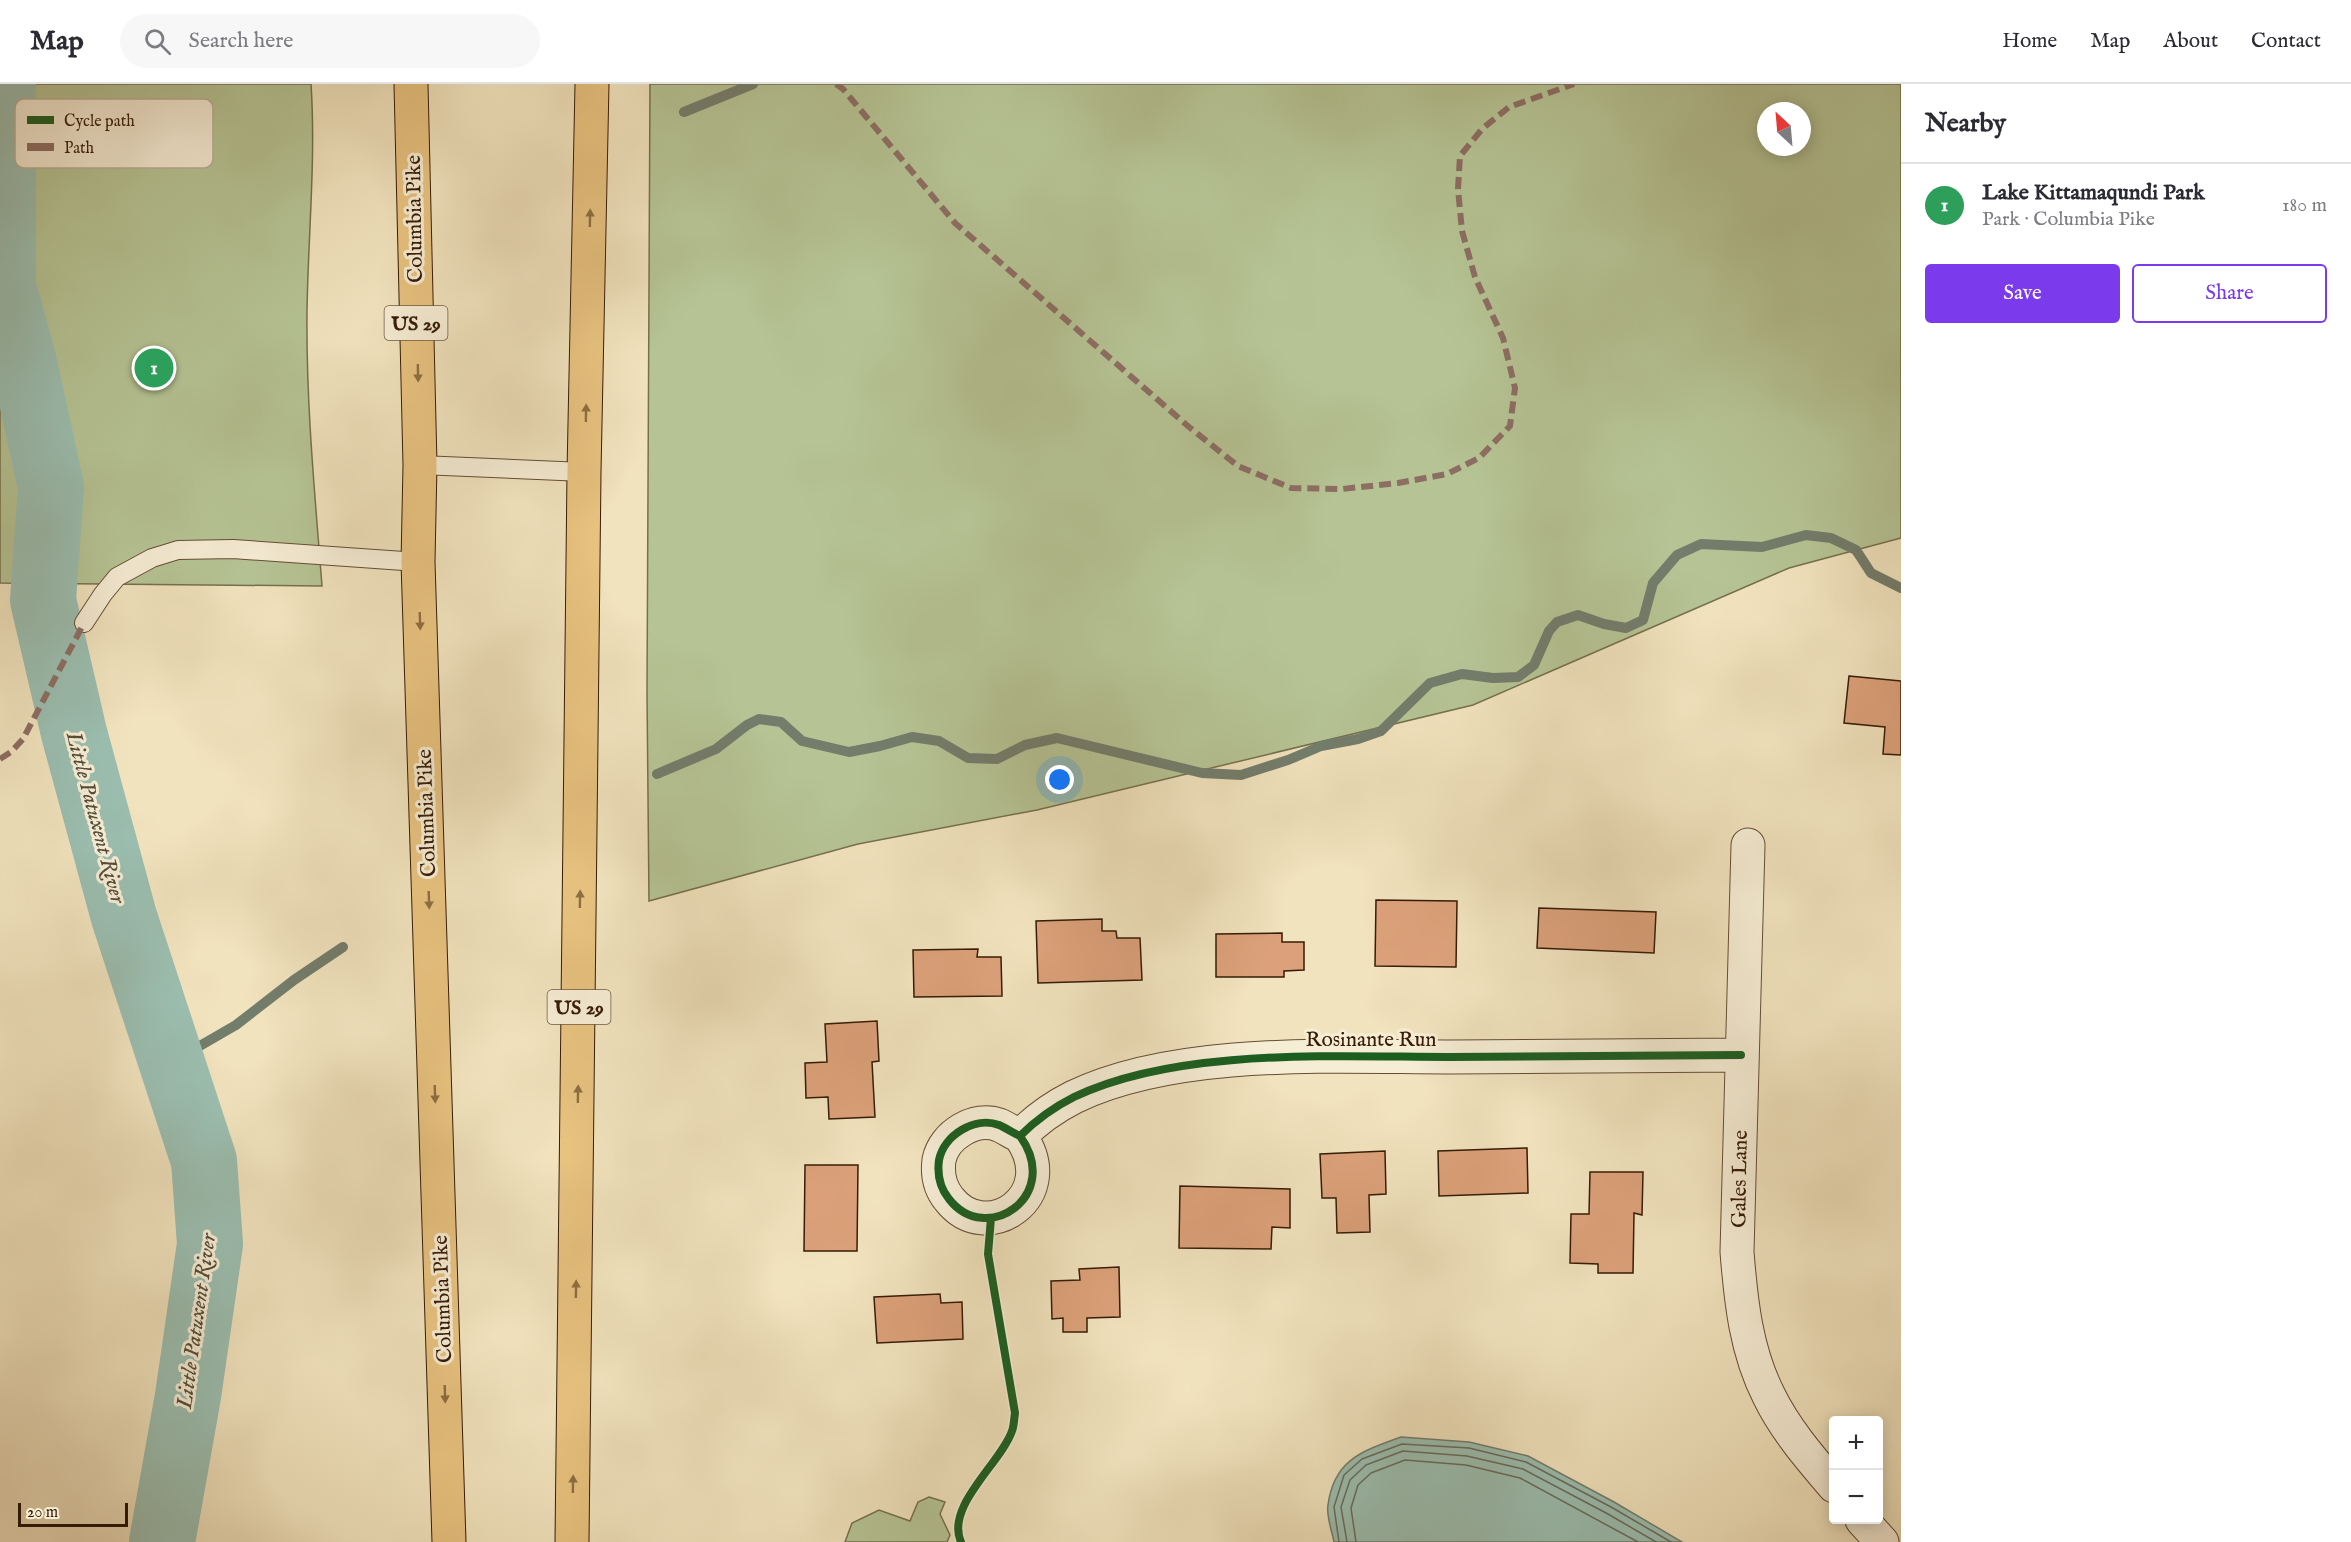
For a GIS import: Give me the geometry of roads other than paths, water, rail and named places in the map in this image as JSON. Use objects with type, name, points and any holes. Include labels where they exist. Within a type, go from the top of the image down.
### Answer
[{"type":"highway","name":"Columbia Pike","points":[[411,84],[420,465],[418,562],[448,1534]]},
{"type":"highway","name":"US 29","points":[[572,1542],[584,472],[592,84]]},
{"type":"street","name":"Gales Lane","points":[[1748,845],[1737,1252],[1741,1301],[1751,1350],[1769,1396],[1797,1441],[1829,1481]]},
{"type":"street","name":"Rosinante Run","points":[[1020,1136],[1041,1116],[1075,1096],[1131,1077],[1164,1069],[1208,1064],[1280,1058],[1741,1055]]},
{"type":"street","points":[[1866,1524],[1882,1542]]},
{"type":"lane","points":[[420,465],[584,472]]},
{"type":"lane","points":[[84,623],[117,577],[152,558],[178,550],[233,549],[418,562]]},
{"type":"water","points":[[1401,1437],[1469,1442],[1528,1456],[1682,1542],[1334,1542],[1328,1509],[1331,1489],[1337,1477],[1352,1459],[1374,1447]]},
{"type":"waterway","name":"Little Patuxent River","points":[[3,84],[3,286],[23,359],[51,487],[43,600],[74,733],[124,917],[204,1161],[210,1244],[188,1396],[162,1542]]},
{"type":"waterway","points":[[684,112],[753,84]]},
{"type":"waterway","points":[[657,774],[716,749],[747,725],[759,719],[781,722],[802,741],[849,752],[912,737],[939,741],[968,758],[997,759],[1025,745],[1057,738],[1202,773],[1241,775],[1288,760],[1321,746],[1358,739],[1381,731],[1430,683],[1462,674],[1493,678],[1518,677],[1534,665],[1549,631],[1557,622],[1578,615],[1604,624],[1626,628],[1643,620],[1653,583],[1677,555],[1701,544],[1762,547],[1806,535],[1831,538],[1856,550],[1871,573],[1901,588]]},
{"type":"waterway","points":[[172,1062],[236,1025],[294,980],[343,947]]},
{"type":"place","name":"Lake Kittamaqundi Park","points":[[154,368]]}]
